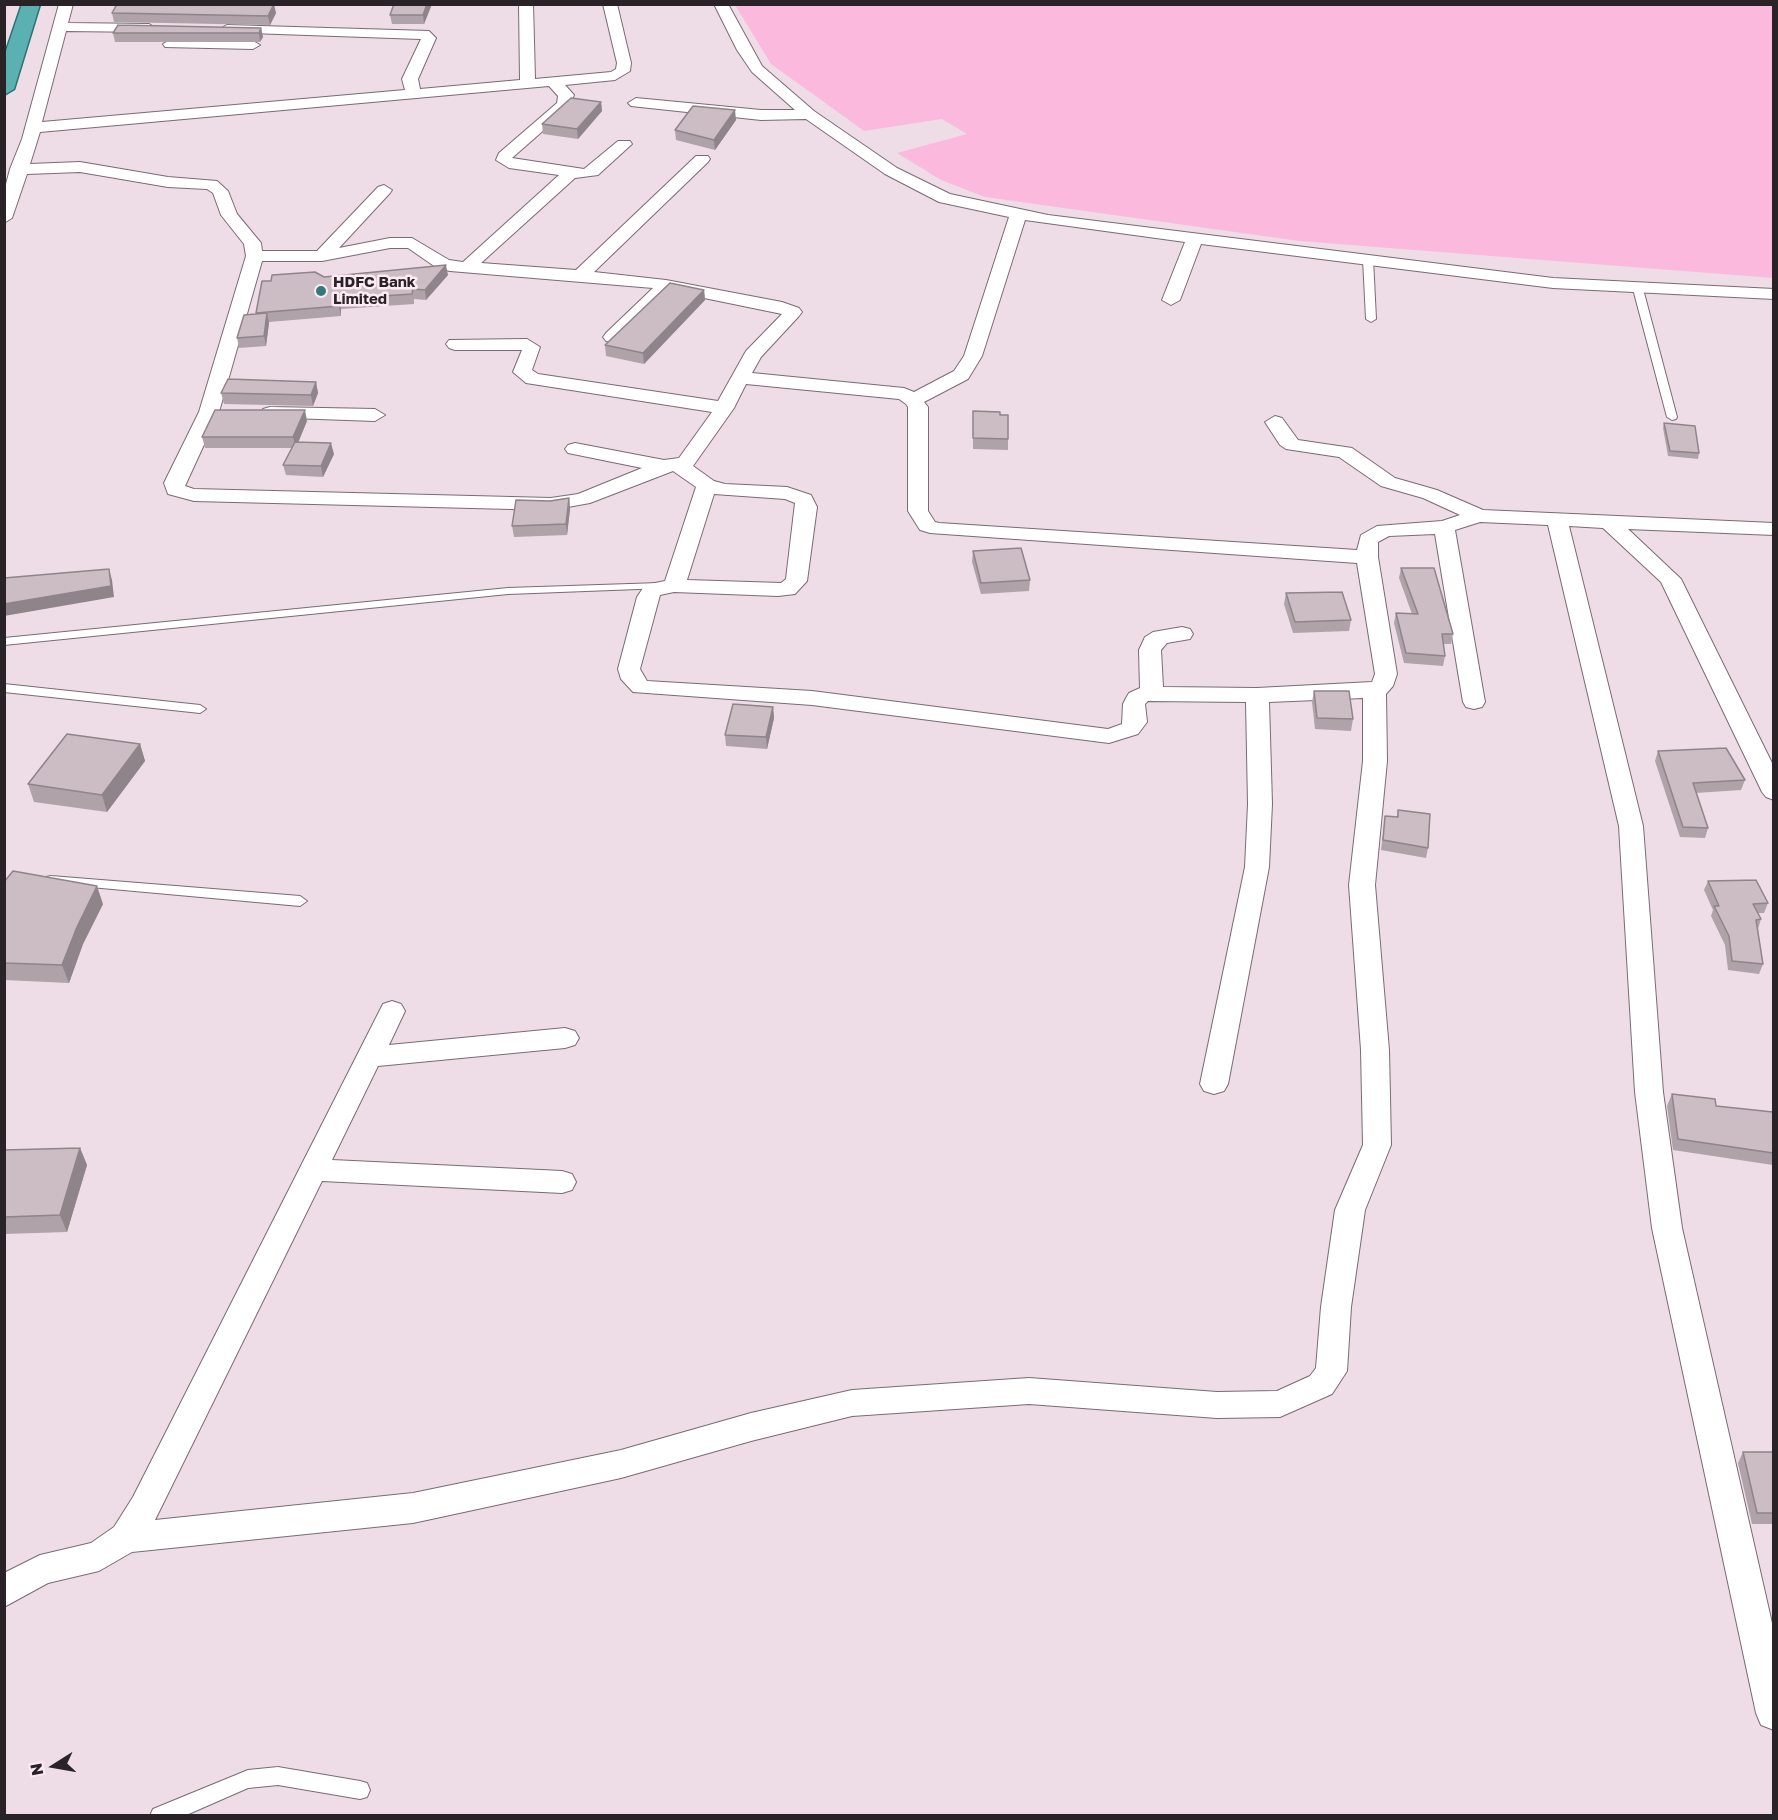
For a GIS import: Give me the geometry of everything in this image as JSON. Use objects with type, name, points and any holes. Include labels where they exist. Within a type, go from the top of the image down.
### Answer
[{"type":"highway","points":[[4,89],[31,4]]},
{"type":"street","points":[[4,218],[32,128],[66,4]]},
{"type":"street","points":[[526,4],[528,84]]},
{"type":"street","points":[[32,128],[595,79],[623,71],[624,63],[610,4]]},
{"type":"street","points":[[722,4],[744,50],[757,69],[808,114],[916,186],[945,198],[1018,215],[1194,241],[1368,259],[1553,283],[1773,294]]},
{"type":"street","points":[[59,27],[165,28]]},
{"type":"street","points":[[212,29],[413,32],[429,38],[410,79],[414,94]]},
{"type":"street","points":[[170,44],[263,46]]},
{"type":"street","points":[[321,47],[424,47]]},
{"type":"street","points":[[553,82],[567,95],[564,105],[505,156],[504,160],[509,163],[571,173],[592,172],[624,144]]},
{"type":"street","points":[[636,103],[761,115],[808,114]]},
{"type":"street","points":[[580,276],[702,159]]},
{"type":"street","points":[[18,169],[80,167],[168,182],[211,184],[220,191],[229,214],[252,243],[255,256],[210,412],[174,483],[175,490],[183,494],[551,504],[583,499],[691,458],[724,408],[753,355],[793,312],[782,307],[666,285],[443,264],[425,270]]},
{"type":"street","points":[[467,267],[571,173]]},
{"type":"street","points":[[322,256],[384,190]]},
{"type":"street","points":[[913,400],[961,375],[974,356],[1018,215]]},
{"type":"street","points":[[1171,300],[1194,241]]},
{"type":"street","points":[[255,256],[322,256],[403,242],[419,246],[443,264]]},
{"type":"street","points":[[612,337],[666,285]]},
{"type":"street","points":[[455,344],[527,345],[531,347],[531,352],[522,372],[532,379],[724,408]]},
{"type":"street","points":[[741,378],[904,394],[913,400],[918,407],[918,511],[927,526],[937,529],[1367,557]]},
{"type":"street","points":[[210,412],[233,412]]},
{"type":"street","points":[[257,412],[375,415]]},
{"type":"street","points":[[1275,422],[1287,441],[1293,445],[1345,452],[1388,482],[1430,494],[1479,516]]},
{"type":"street","points":[[575,449],[671,466],[707,485],[742,492],[788,493],[804,500],[807,507],[796,581],[787,589],[668,586],[652,590],[648,597],[629,669],[632,679],[642,687],[812,698],[1109,736],[1130,729],[1135,722],[1134,704],[1137,698],[1152,693],[1257,695],[1374,691],[1382,686],[1386,674],[1367,557],[1368,539],[1374,533],[1396,528],[1444,527],[1479,516],[1773,529]]},
{"type":"street","points":[[668,586],[707,485]]},
{"type":"street","points":[[1557,520],[1631,826],[1649,1092],[1667,1228],[1773,1713]]},
{"type":"street","points":[[1609,522],[1670,579],[1773,792]]},
{"type":"street","points":[[1444,527],[1474,702]]},
{"type":"street","points":[[1152,693],[1150,650],[1154,642],[1161,638],[1182,634]]},
{"type":"street","points":[[126,1538],[414,1508],[621,1464],[751,1427],[852,1403],[1029,1391],[1217,1405],[1280,1404],[1321,1385],[1331,1371],[1336,1307],[1350,1210],[1377,1144],[1375,1050],[1362,885],[1375,761],[1374,691]]},
{"type":"street","points":[[1214,1084],[1257,867],[1260,804],[1257,695]]},
{"type":"street","points":[[4,1592],[40,1570],[99,1556],[126,1538],[145,1507],[392,1011]]},
{"type":"street","points":[[370,1057],[564,1038]]},
{"type":"street","points":[[313,1170],[562,1182]]},
{"type":"lane","points":[[1368,259],[1371,319]]},
{"type":"lane","points":[[1638,289],[1672,417]]},
{"type":"lane","points":[[4,642],[508,591],[668,586]]},
{"type":"lane","points":[[4,688],[200,709]]},
{"type":"lane","points":[[38,878],[300,901]]},
{"type":"lane","points":[[160,1815],[248,1779],[278,1776],[360,1790]]},
{"type":"shaded area","points":[[735,5],[1773,5],[1773,278],[1299,241],[985,197],[941,180],[897,153],[967,134],[942,119],[864,131],[771,64]]},
{"type":"building","points":[[117,4],[274,4],[268,16],[112,13]]},
{"type":"building","points":[[394,4],[427,4],[423,15],[390,15]]},
{"type":"building","points":[[118,25],[261,28],[259,33],[113,33]]},
{"type":"building","points":[[571,98],[601,102],[577,129],[542,124]]},
{"type":"building","points":[[693,106],[735,110],[714,140],[675,130]]},
{"type":"building","points":[[446,265],[425,290],[413,289],[412,294],[339,299],[339,306],[256,313],[262,281],[271,281],[272,275],[315,272],[324,277]]},
{"type":"building","points":[[670,283],[704,290],[643,353],[605,345]]},
{"type":"building","points":[[267,313],[264,336],[237,338],[244,315]]},
{"type":"building","points":[[228,379],[316,382],[311,395],[221,393]]},
{"type":"building","points":[[215,410],[305,410],[293,437],[202,437]]},
{"type":"building","points":[[973,411],[1000,412],[1000,415],[1008,415],[1008,439],[973,438]]},
{"type":"building","points":[[1664,423],[1695,426],[1699,453],[1670,451]]},
{"type":"building","points":[[295,442],[331,443],[321,466],[283,465]]},
{"type":"building","points":[[569,498],[566,524],[512,526],[516,500],[550,501]]},
{"type":"building","points":[[1021,548],[1030,580],[981,583],[973,551]]},
{"type":"building","points":[[1401,568],[1434,568],[1453,634],[1442,634],[1445,656],[1406,653],[1396,613],[1418,614]]},
{"type":"building","points":[[109,569],[111,586],[4,604],[4,578]]},
{"type":"building","points":[[1342,592],[1351,620],[1295,622],[1286,593]]},
{"type":"building","points":[[1314,691],[1349,691],[1353,719],[1317,718]]},
{"type":"building","points":[[733,704],[773,707],[766,737],[725,735]]},
{"type":"building","points":[[67,734],[140,744],[102,795],[28,784]]},
{"type":"building","points":[[1726,748],[1745,780],[1693,783],[1708,828],[1683,827],[1658,751]]},
{"type":"building","points":[[1398,810],[1430,814],[1428,848],[1383,840],[1385,816],[1398,817]]},
{"type":"building","points":[[13,871],[97,886],[62,965],[4,963],[4,882]]},
{"type":"building","points":[[1756,880],[1768,903],[1753,904],[1761,919],[1756,920],[1763,964],[1732,961],[1729,936],[1714,906],[1719,906],[1708,881]]},
{"type":"building","points":[[1672,1094],[1715,1099],[1716,1106],[1773,1112],[1773,1153],[1678,1139]]},
{"type":"building","points":[[80,1148],[60,1215],[4,1217],[4,1150]]},
{"type":"building","points":[[1743,1452],[1773,1452],[1773,1513],[1757,1513]]},
{"type":"place","name":"HDFC Bank Limited","points":[[321,291]]}]
